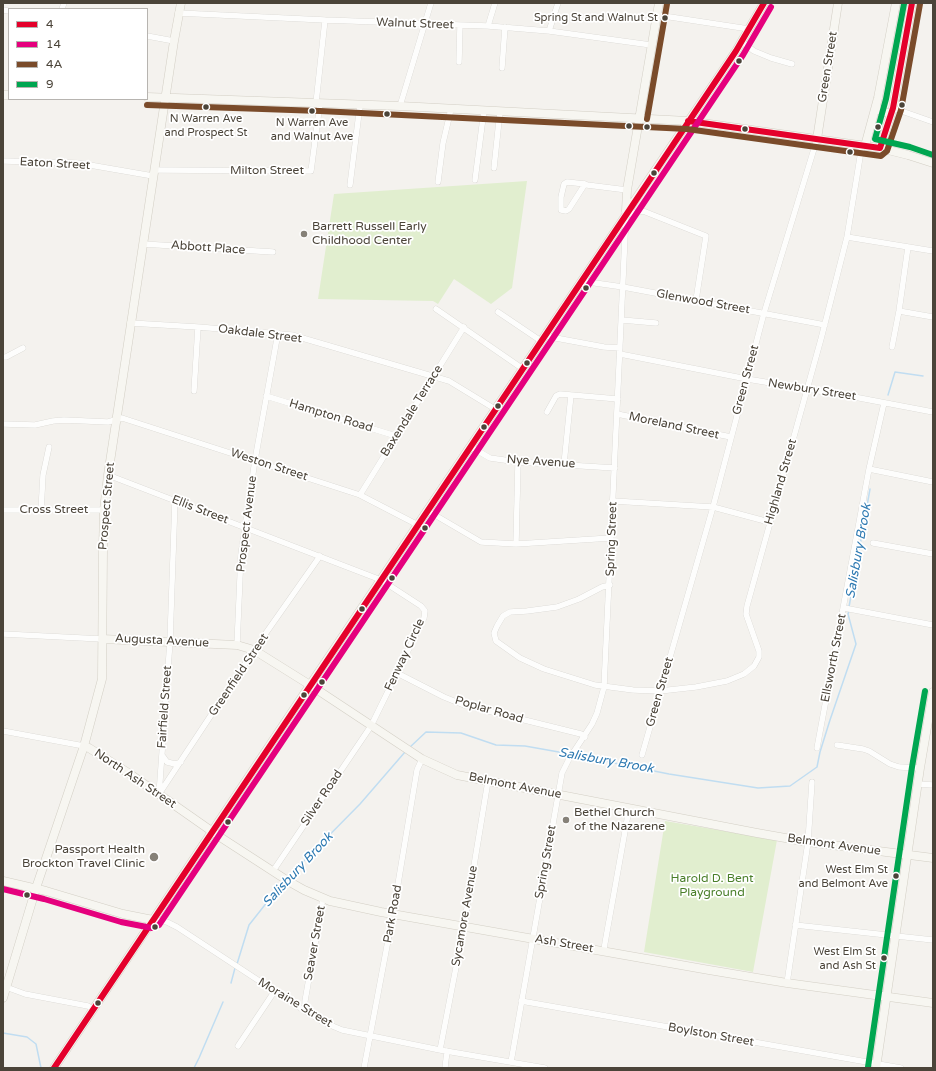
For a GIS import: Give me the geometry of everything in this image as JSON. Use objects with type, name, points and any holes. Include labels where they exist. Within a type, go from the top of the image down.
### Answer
[{"type":"street","name":"Prospect Street","points":[[3,998],[36,888],[84,746],[102,679],[104,510],[108,475],[130,323],[178,13],[181,3]]},
{"type":"street","points":[[400,106],[431,3]]},
{"type":"street","points":[[488,26],[495,3]]},
{"type":"street","points":[[549,31],[558,3]]},
{"type":"street","name":"Spring Street","points":[[512,1062],[521,1001],[562,773],[574,751],[585,737],[597,714],[604,687],[610,585],[627,190],[659,3]]},
{"type":"street","points":[[54,1068],[742,42],[764,3]]},
{"type":"street","name":"Green Street","points":[[642,755],[713,507],[764,313],[817,139],[838,3]]},
{"type":"street","points":[[864,145],[876,109],[896,3]]},
{"type":"street","points":[[880,148],[892,111],[912,3]]},
{"type":"street","name":"Walnut Street","points":[[178,13],[505,27],[549,31],[651,46]]},
{"type":"street","points":[[657,15],[749,29]]},
{"type":"street","points":[[318,103],[325,20]]},
{"type":"street","points":[[459,62],[460,25]]},
{"type":"street","points":[[502,68],[505,27]]},
{"type":"street","points":[[148,36],[174,41]]},
{"type":"street","points":[[742,42],[754,51],[792,64]]},
{"type":"street","points":[[148,97],[400,106],[688,121],[864,145],[908,155],[933,163]]},
{"type":"street","name":"Milton Street","points":[[154,173],[310,171],[318,103]]},
{"type":"street","points":[[350,185],[360,105]]},
{"type":"street","points":[[438,182],[443,143],[450,109]]},
{"type":"street","points":[[876,109],[892,111],[933,122]]},
{"type":"street","points":[[475,180],[484,110]]},
{"type":"street","points":[[494,168],[500,111]]},
{"type":"street","name":"Highland Street","points":[[610,585],[602,587],[579,599],[557,607],[510,612],[503,616],[494,633],[496,641],[505,649],[520,658],[544,669],[604,687],[660,691],[696,687],[727,681],[744,674],[754,666],[759,657],[759,651],[746,614],[747,606],[769,522],[825,325],[847,237],[864,145]]},
{"type":"street","name":"Eaton Street","points":[[3,161],[78,163],[154,173]]},
{"type":"street","points":[[585,184],[569,209],[566,211],[561,210],[561,197],[564,184],[567,182],[585,184],[627,190]]},
{"type":"street","points":[[626,215],[643,211],[706,236],[696,300]]},
{"type":"street","points":[[847,237],[933,251]]},
{"type":"street","name":"Abbott Place","points":[[143,244],[273,252]]},
{"type":"street","points":[[892,347],[899,311],[908,247]]},
{"type":"street","name":"Glenwood Street","points":[[581,280],[825,325]]},
{"type":"street","points":[[436,309],[523,369]]},
{"type":"street","points":[[899,311],[933,317]]},
{"type":"street","points":[[498,312],[543,339]]},
{"type":"street","points":[[622,320],[656,323]]},
{"type":"street","name":"Oakdale Street","points":[[130,323],[278,333],[304,338],[449,381],[495,409]]},
{"type":"street","points":[[194,391],[198,327]]},
{"type":"street","name":"Baxendale Terrace","points":[[360,495],[464,328]]},
{"type":"street","name":"Prospect Avenue","points":[[237,645],[241,554],[255,460],[278,333]]},
{"type":"street","name":"Newbury Street","points":[[543,339],[604,347],[747,379],[807,388],[933,412]]},
{"type":"street","points":[[3,357],[6,357],[23,348]]},
{"type":"street","points":[[547,412],[556,396],[560,394],[601,399],[618,399]]},
{"type":"street","points":[[564,464],[571,395]]},
{"type":"street","name":"Hampton Road","points":[[266,396],[396,436]]},
{"type":"street","name":"Ellsworth Street","points":[[817,748],[833,657],[848,608],[869,469],[884,402]]},
{"type":"street","name":"Moreland Street","points":[[617,414],[731,438]]},
{"type":"street","name":"Weston Street","points":[[3,424],[35,425],[64,420],[108,422],[122,418],[360,495],[418,525]]},
{"type":"street","points":[[41,511],[43,475],[49,446]]},
{"type":"street","name":"Nye Avenue","points":[[471,447],[490,458],[518,462],[614,468]]},
{"type":"street","points":[[516,544],[518,462]]},
{"type":"street","points":[[869,469],[933,482]]},
{"type":"street","name":"Ellis Street","points":[[108,475],[381,580]]},
{"type":"street","name":"Fairfield Street","points":[[159,794],[170,641],[175,500]]},
{"type":"street","points":[[613,501],[713,507],[769,522]]},
{"type":"street","name":"Cross Street","points":[[3,510],[104,510]]},
{"type":"street","points":[[428,511],[481,542],[516,544],[611,538]]},
{"type":"street","points":[[873,543],[933,554]]},
{"type":"street","name":"Greenfield Street","points":[[159,794],[254,650],[320,556]]},
{"type":"street","name":"Fenway Circle","points":[[371,726],[424,618],[425,611],[421,606],[381,580]]},
{"type":"street","points":[[848,608],[933,625]]},
{"type":"street","name":"Augusta Avenue","points":[[3,634],[237,645],[254,650],[310,685]]},
{"type":"street","name":"Poplar Road","points":[[397,673],[444,697],[464,705],[581,734],[585,737]]},
{"type":"street","name":"Belmont Avenue","points":[[310,685],[407,750],[422,759],[457,775],[808,842],[933,858]]},
{"type":"street","points":[[876,1066],[920,768],[933,692]]},
{"type":"street","name":"Silver Road","points":[[273,871],[371,726]]},
{"type":"street","name":"North Ash Street","points":[[3,731],[89,748],[130,774],[213,832]]},
{"type":"street","points":[[837,745],[863,749],[894,766],[920,768]]},
{"type":"street","points":[[162,755],[168,762],[175,764],[181,762]]},
{"type":"street","name":"Park Road","points":[[364,1068],[393,914],[417,770],[422,759]]},
{"type":"street","name":"Sycamore Avenue","points":[[440,1050],[464,926],[488,781]]},
{"type":"street","points":[[787,983],[808,842],[812,782]]},
{"type":"street","points":[[918,784],[933,785]]},
{"type":"street","points":[[604,951],[604,943],[629,809]]},
{"type":"street","name":"Ash Street","points":[[213,832],[286,879],[323,898],[336,902],[393,914],[787,983],[933,1003]]},
{"type":"street","points":[[3,881],[36,888],[123,914],[153,920]]},
{"type":"street","name":"Seaver Street","points":[[305,1012],[305,1000],[323,898]]},
{"type":"street","name":"Moraine Street","points":[[153,920],[167,922],[177,927],[305,1012],[342,1030],[440,1050],[545,1068]]},
{"type":"street","points":[[795,925],[933,940]]},
{"type":"street","points":[[6,987],[25,994],[88,1006],[93,1009]]},
{"type":"street","points":[[238,1046],[274,992]]},
{"type":"street","name":"Boylston Street","points":[[521,1001],[876,1066],[901,1068]]},
{"type":"street","points":[[444,1068],[447,1051]]},
{"type":"green space","points":[[527,181],[512,288],[491,304],[454,279],[438,304],[433,301],[318,299],[334,194]]},
{"type":"green space","name":"Harold D. Bent Playground","points":[[665,821],[777,840],[753,972],[644,952]]},
{"type":"waterway","name":"Salisbury Brook","points":[[888,395],[895,372],[923,376]]},
{"type":"waterway","name":"Salisbury Brook","points":[[849,607],[870,489]]},
{"type":"waterway","name":"Salisbury Brook","points":[[574,755],[669,774],[758,788],[790,786],[817,767],[830,720],[856,644],[848,614],[849,611]]},
{"type":"waterway","name":"Salisbury Brook","points":[[409,748],[426,732],[461,733],[496,745],[525,746],[570,754]]},
{"type":"waterway","name":"Salisbury Brook","points":[[287,878],[360,804],[405,752]]},
{"type":"waterway","name":"Salisbury Brook","points":[[237,964],[249,925],[283,882]]},
{"type":"waterway","name":"Salisbury Brook","points":[[231,983],[235,968]]},
{"type":"waterway","name":"Salisbury Brook","points":[[194,1068],[223,1002]]},
{"type":"waterway","name":"Salisbury Brook","points":[[3,1033],[27,1037],[36,1044],[41,1068]]},
{"type":"transit line","name":"4","points":[[54,1068],[736,51],[764,3]]},
{"type":"transit line","name":"4","points":[[688,121],[880,148],[893,108],[912,3]]},
{"type":"transit line","name":"4A","points":[[647,119],[667,4]]},
{"type":"transit line","name":"9","points":[[904,4],[886,99],[875,139],[910,147],[933,155]]},
{"type":"transit line","name":"4A","points":[[147,105],[320,111],[687,129],[881,156],[887,151],[901,110],[920,4]]},
{"type":"transit line","name":"14","points":[[3,889],[44,899],[121,922],[152,928],[159,925],[743,55],[771,7]]},
{"type":"transit line","name":"9","points":[[868,1067],[912,767],[925,691]]},
{"type":"place","name":"Spring St and Walnut St","points":[[665,18]]},
{"type":"place","name":"N Warren Ave and Prospect St","points":[[206,107]]},
{"type":"place","name":"N Warren Ave and Walnut Ave","points":[[312,111]]},
{"type":"place","name":"Barrett Russell Early Childhood Center","points":[[304,234]]},
{"type":"place","name":"Bethel Church of the Nazarene","points":[[566,820]]},
{"type":"place","name":"Passport Health Brockton Travel Clinic","points":[[154,857]]},
{"type":"place","name":"West Elm St and Belmont Ave","points":[[896,876]]},
{"type":"place","name":"West Elm St and Ash St","points":[[884,958]]}]
